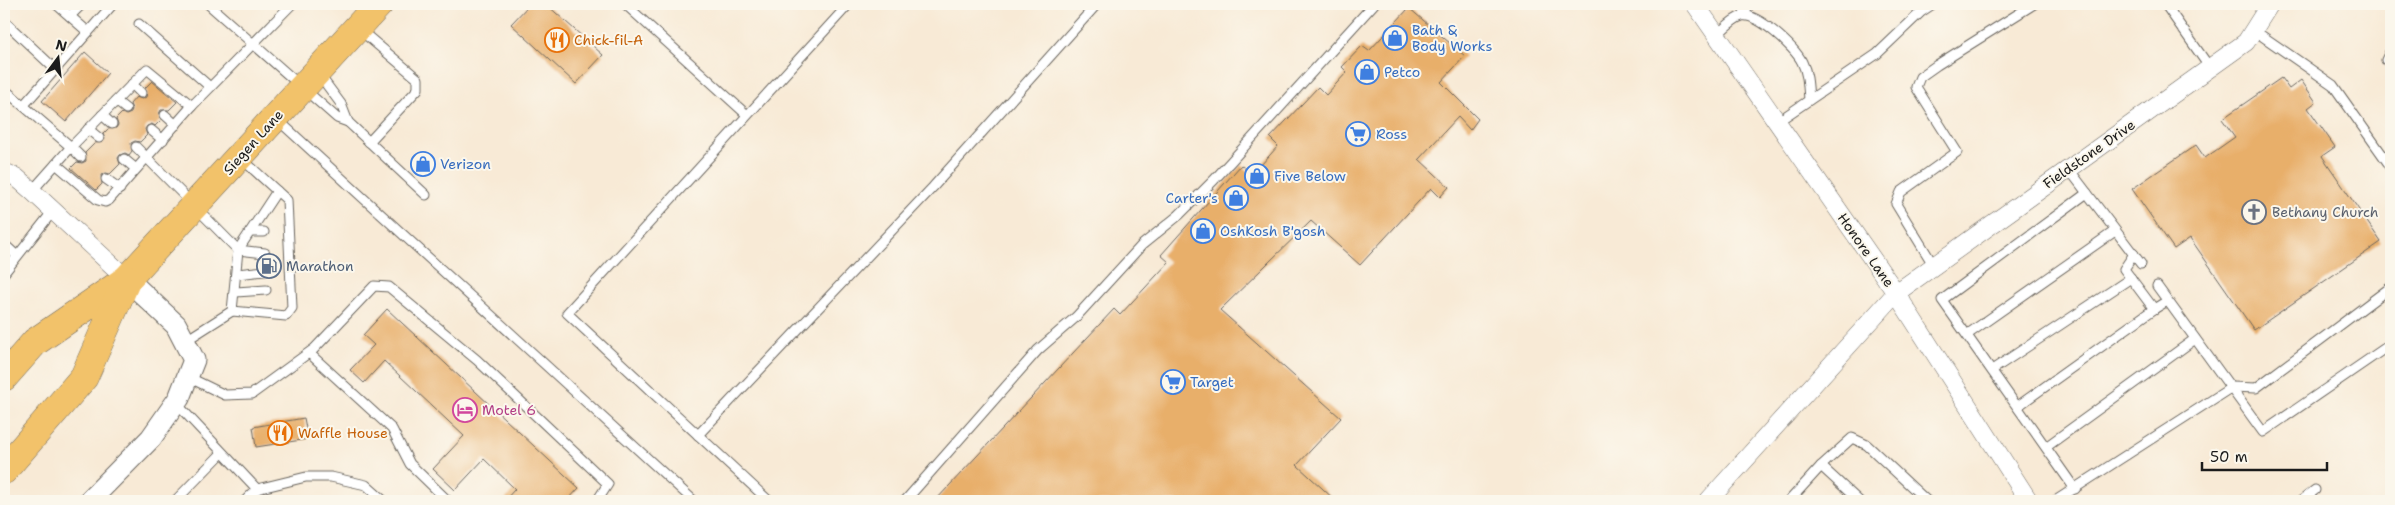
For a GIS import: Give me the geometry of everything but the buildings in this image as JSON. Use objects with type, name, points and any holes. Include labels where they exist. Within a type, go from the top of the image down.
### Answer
[{"type":"main road","name":"Siegen Lane","points":[[4,377],[35,342],[127,279],[378,4]]},
{"type":"main road","name":"Siegen Lane","points":[[4,470],[84,377],[127,279]]},
{"type":"street","name":"Honore Lane","points":[[1695,4],[1896,293],[2029,501]]},
{"type":"street","name":"Fieldstone Drive","points":[[1708,501],[1896,293],[2246,42],[2255,31],[2270,4]]},
{"type":"street","points":[[4,172],[16,178],[32,191],[176,324],[194,360],[176,403],[151,438],[89,501]]},
{"type":"lane","points":[[56,4],[88,32]]},
{"type":"lane","points":[[70,16],[82,4]]},
{"type":"lane","points":[[208,4],[253,43],[310,79],[341,104],[348,122]]},
{"type":"lane","points":[[625,4],[746,114]]},
{"type":"lane","points":[[769,501],[567,313],[746,114],[849,4]]},
{"type":"lane","points":[[698,435],[933,187],[1098,4]]},
{"type":"lane","points":[[905,501],[1038,350],[1076,317],[1142,245],[1179,215],[1214,180],[1374,4]]},
{"type":"lane","points":[[1717,35],[1743,15],[1750,4]]},
{"type":"lane","points":[[1778,122],[1877,54],[1921,12],[1933,4]]},
{"type":"lane","points":[[1934,266],[1896,204],[1901,192],[1957,152],[1916,87],[1920,77],[1937,65],[2034,4]]},
{"type":"lane","points":[[2165,4],[2210,68]]},
{"type":"lane","points":[[22,106],[88,32],[117,5]]},
{"type":"lane","points":[[56,164],[101,202],[109,200],[192,106],[286,6]]},
{"type":"lane","points":[[1743,15],[1756,18],[1788,44],[1801,60],[1807,76],[1809,100]]},
{"type":"lane","points":[[4,21],[55,69]]},
{"type":"lane","points":[[139,24],[210,87]]},
{"type":"lane","points":[[357,27],[418,79],[418,89],[370,142]]},
{"type":"lane","points":[[2255,31],[2332,85],[2391,167]]},
{"type":"lane","points":[[2391,50],[2386,60],[2391,62]]},
{"type":"lane","points":[[32,191],[70,147],[147,69],[192,106]]},
{"type":"lane","points":[[310,79],[337,118],[348,122],[426,195]]},
{"type":"lane","points":[[132,84],[141,92]]},
{"type":"lane","points":[[4,89],[81,157]]},
{"type":"lane","points":[[116,101],[126,109]]},
{"type":"lane","points":[[102,115],[112,124]]},
{"type":"lane","points":[[165,115],[176,125]]},
{"type":"lane","points":[[275,117],[694,501]]},
{"type":"lane","points":[[88,129],[99,138]]},
{"type":"lane","points":[[151,130],[163,140]]},
{"type":"lane","points":[[136,147],[238,250],[264,254]]},
{"type":"lane","points":[[184,341],[232,311],[286,316],[292,308],[287,288],[285,231],[287,200],[239,157]]},
{"type":"lane","points":[[124,159],[136,169]]},
{"type":"lane","points":[[2068,168],[2141,264]]},
{"type":"lane","points":[[106,179],[120,189]]},
{"type":"lane","points":[[232,311],[236,292],[238,250],[277,190]]},
{"type":"lane","points":[[2075,488],[1968,334],[1942,300],[2087,193]]},
{"type":"lane","points":[[4,273],[53,211]]},
{"type":"lane","points":[[1968,334],[2115,231]]},
{"type":"lane","points":[[250,232],[264,232]]},
{"type":"lane","points":[[4,244],[17,256]]},
{"type":"lane","points":[[2134,254],[2124,269],[2154,309]]},
{"type":"lane","points":[[237,274],[265,271]]},
{"type":"lane","points":[[1992,370],[2131,278]]},
{"type":"lane","points":[[188,376],[225,395],[252,394],[309,353],[374,286],[389,288],[477,360],[608,484],[597,501]]},
{"type":"lane","points":[[2157,286],[2263,432],[2391,344]]},
{"type":"lane","points":[[2055,501],[2232,387],[2256,388],[2391,287]]},
{"type":"lane","points":[[236,292],[266,290]]},
{"type":"lane","points":[[2018,406],[2167,301]]},
{"type":"lane","points":[[2046,447],[2196,339]]},
{"type":"lane","points":[[309,353],[392,429],[410,464],[448,501]]},
{"type":"lane","points":[[176,403],[256,489]]},
{"type":"lane","points":[[1789,501],[1821,466],[1852,438],[1867,445],[1928,501]]},
{"type":"lane","points":[[175,501],[222,452]]},
{"type":"lane","points":[[1821,466],[1859,501]]},
{"type":"lane","points":[[245,501],[256,489],[306,477],[331,477],[366,485],[384,501]]},
{"type":"lane","points":[[2300,501],[2315,490]]},
{"type":"place","name":"Bath & Body Works","points":[[1395,38]]},
{"type":"place","name":"Chick-fil-A","points":[[557,40]]},
{"type":"place","name":"Petco","points":[[1367,72]]},
{"type":"place","name":"Ross","points":[[1358,134]]},
{"type":"place","name":"Verizon","points":[[423,164]]},
{"type":"place","name":"Five Below","points":[[1257,176]]},
{"type":"place","name":"Carter's","points":[[1236,198]]},
{"type":"place","name":"Bethany Church","points":[[2254,212]]},
{"type":"place","name":"OshKosh B'gosh","points":[[1203,231]]},
{"type":"place","name":"Marathon","points":[[269,266]]},
{"type":"place","name":"Target","points":[[1173,382]]},
{"type":"place","name":"Motel 6","points":[[465,410]]},
{"type":"place","name":"Waffle House","points":[[280,433]]}]
